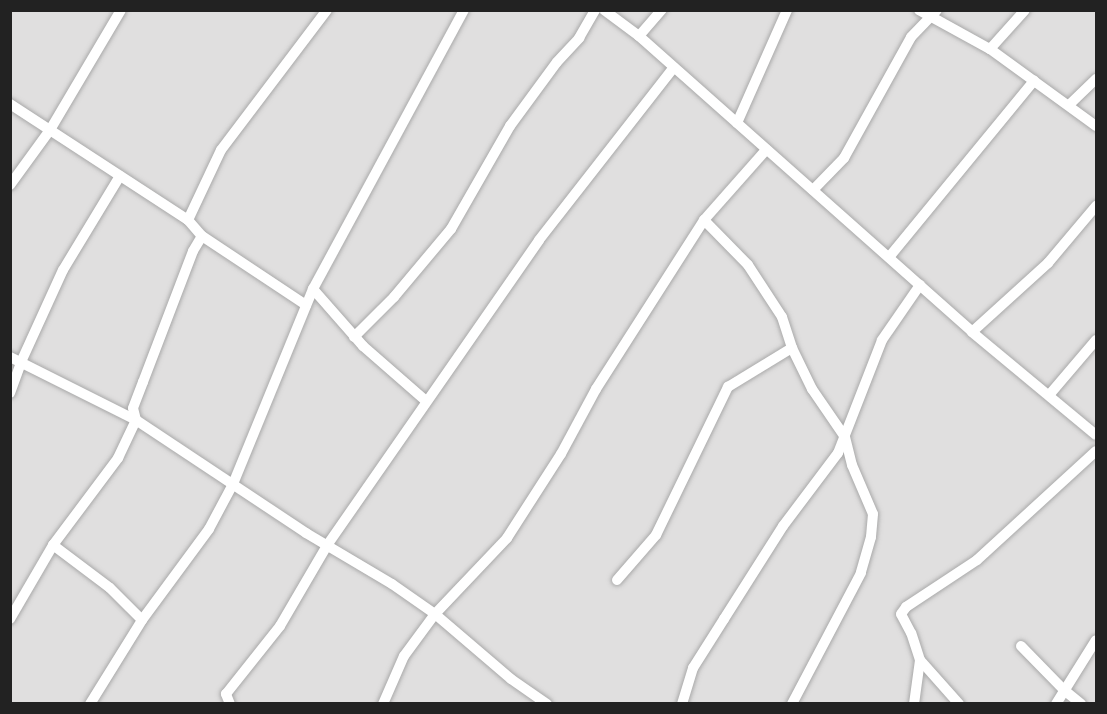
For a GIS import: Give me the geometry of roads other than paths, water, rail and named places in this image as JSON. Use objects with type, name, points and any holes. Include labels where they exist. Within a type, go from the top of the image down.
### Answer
[{"type":"street","points":[[10,185],[50,130],[121,10]]},
{"type":"street","points":[[188,220],[221,150],[327,10]]},
{"type":"street","points":[[90,704],[142,620],[209,529],[233,484],[306,305],[464,10]]},
{"type":"street","points":[[354,337],[394,297],[452,229],[510,126],[557,62],[579,38],[595,10]]},
{"type":"street","points":[[604,10],[639,36],[766,150],[890,256],[972,332],[1050,394],[1096,435]]},
{"type":"street","points":[[639,36],[662,10]]},
{"type":"street","points":[[737,123],[787,10]]},
{"type":"street","points":[[919,10],[934,15],[990,49],[1070,104],[1096,126]]},
{"type":"street","points":[[990,49],[1025,10]]},
{"type":"street","points":[[813,190],[844,158],[911,37],[934,15]]},
{"type":"street","points":[[230,704],[226,694],[280,626],[328,544],[426,401],[539,240],[674,67]]},
{"type":"street","points":[[1070,104],[1096,79]]},
{"type":"street","points":[[890,256],[1034,81]]},
{"type":"street","points":[[10,104],[188,220],[202,236],[306,305]]},
{"type":"street","points":[[383,704],[404,656],[435,614],[507,537],[561,454],[596,389],[704,220],[766,150]]},
{"type":"street","points":[[10,393],[16,359],[63,270],[120,176]]},
{"type":"street","points":[[972,332],[1048,263],[1096,206]]},
{"type":"street","points":[[704,220],[748,265],[768,292],[782,317],[792,348],[812,389],[845,437],[852,465],[873,514],[871,537],[861,573],[792,704]]},
{"type":"street","points":[[10,620],[53,545],[84,501],[109,473],[136,420],[133,408],[136,399],[193,251],[202,236]]},
{"type":"street","points":[[682,704],[693,668],[783,526],[828,470],[845,437],[864,379],[882,340],[920,285]]},
{"type":"street","points":[[314,289],[354,337],[426,401]]},
{"type":"street","points":[[1050,394],[1096,339]]},
{"type":"street","points":[[617,580],[656,535],[728,387],[792,348]]},
{"type":"street","points":[[16,359],[136,420],[298,528],[328,544],[435,614],[512,680],[547,704]]},
{"type":"street","points":[[959,704],[920,660],[911,633],[901,614],[906,607],[977,560],[1096,451]]},
{"type":"street","points":[[53,545],[110,588],[142,620]]},
{"type":"street","points":[[1056,704],[1096,640]]},
{"type":"street","points":[[1022,646],[1064,690],[1081,704]]},
{"type":"street","points":[[914,704],[920,660]]}]
